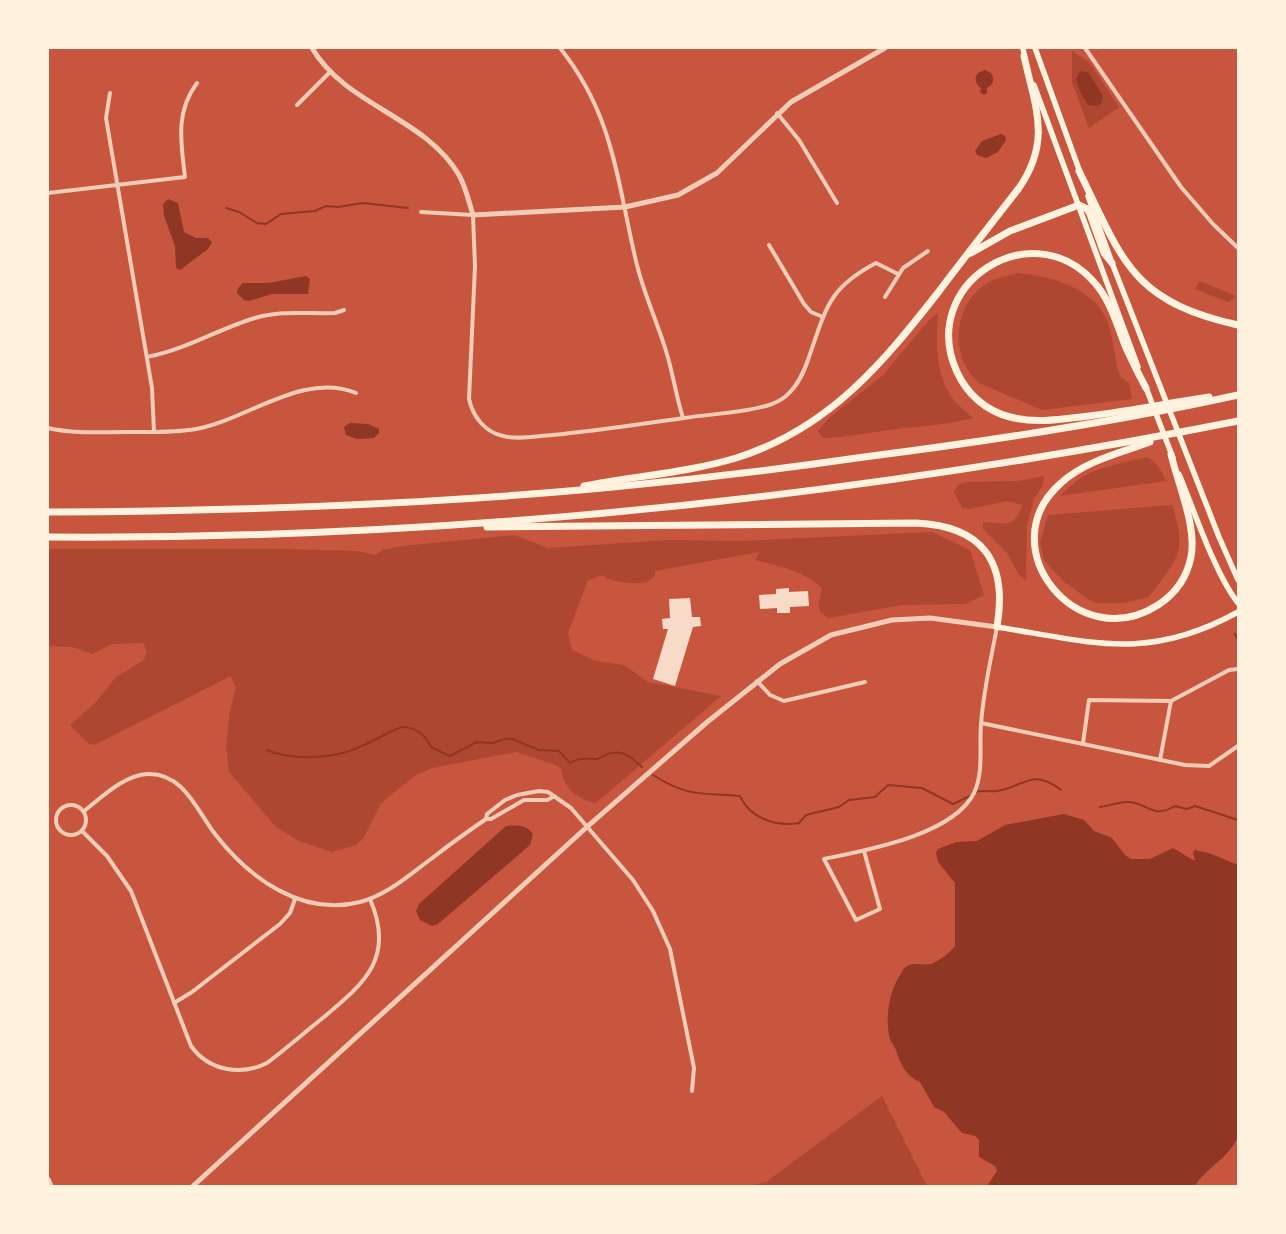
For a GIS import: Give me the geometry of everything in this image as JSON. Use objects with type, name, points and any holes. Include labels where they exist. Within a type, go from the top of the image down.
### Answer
[{"type":"highway","points":[[544,493],[709,466],[760,449],[792,434],[838,404],[874,371],[897,346],[1019,188],[1036,155],[1039,126],[1024,56]]},
{"type":"highway","points":[[1079,170],[1110,236],[1124,260],[1143,282],[1162,297],[1184,310],[1238,325]]},
{"type":"highway","points":[[965,257],[981,246],[1010,231],[1079,205],[1087,209],[1090,214],[1104,253],[1112,264]]},
{"type":"highway","points":[[1134,413],[1040,420],[1010,417],[987,407],[968,391],[960,379],[951,354],[949,329],[951,316],[961,293],[977,274],[1000,260],[1016,255],[1041,254],[1064,260],[1086,274],[1104,295],[1146,388]]},
{"type":"highway","points":[[48,512],[292,508],[544,493],[764,471],[987,440],[1238,393]]},
{"type":"highway","points":[[444,527],[706,502],[848,486],[1146,441],[1238,421]]},
{"type":"highway","points":[[1146,441],[1103,458],[1070,476],[1054,490],[1040,516],[1036,532],[1035,550],[1042,572],[1058,596],[1082,612],[1113,619],[1138,615],[1169,597],[1184,578],[1191,556],[1192,534],[1171,454]]},
{"type":"highway","points":[[48,537],[444,527],[906,523],[943,525],[969,536],[990,559],[996,570],[1001,592],[997,627]]},
{"type":"main road","points":[[1022,48],[1171,454],[1215,559],[1231,594],[1238,603]]},
{"type":"main road","points":[[1035,48],[1112,264],[1219,537],[1238,580]]},
{"type":"main road","points":[[997,627],[1129,646],[1170,641],[1198,631],[1238,612]]},
{"type":"street","points":[[312,48],[330,72],[360,96],[418,132],[441,152],[462,181],[473,215],[475,266],[469,399],[477,418],[487,429],[503,436],[525,437],[592,432],[765,406],[785,397],[802,375],[823,317],[840,287],[849,278],[876,263],[898,274]]},
{"type":"street","points":[[560,48],[573,63],[584,84],[605,128],[616,159],[636,261],[667,352],[683,418]]},
{"type":"street","points":[[421,212],[473,215],[625,207],[664,199],[706,181],[726,165],[777,113],[802,94],[885,48]]},
{"type":"street","points":[[1086,48],[1181,187],[1202,212],[1238,248]]},
{"type":"street","points":[[297,105],[330,72]]},
{"type":"street","points":[[48,194],[185,177],[180,138],[182,114],[189,94],[197,83]]},
{"type":"street","points":[[110,93],[106,118],[152,388],[154,432]]},
{"type":"street","points":[[777,113],[798,140],[837,203]]},
{"type":"street","points":[[769,245],[804,304],[812,312],[823,317]]},
{"type":"street","points":[[885,297],[898,274],[912,261],[928,251]]},
{"type":"street","points":[[147,357],[173,350],[268,314],[335,313],[344,310]]},
{"type":"street","points":[[48,428],[80,432],[182,431],[211,425],[288,395],[304,391],[336,388],[356,393]]},
{"type":"street","points":[[193,1186],[588,826],[757,681],[814,644],[840,633],[874,623],[930,618],[997,627],[981,723],[981,769],[973,794],[962,810],[947,821],[886,846],[824,859],[856,920],[880,908],[864,851]]},
{"type":"street","points":[[1083,743],[1089,700],[1171,701],[1229,670],[1238,669]]},
{"type":"street","points":[[757,681],[770,695],[784,701],[865,682]]},
{"type":"street","points":[[1160,760],[1171,701]]},
{"type":"street","points":[[981,723],[1186,765],[1209,766],[1238,746]]},
{"type":"street","points":[[84,811],[130,778],[147,774],[164,776],[185,790],[216,836],[268,884],[295,899],[332,905],[370,899],[400,882],[486,819],[491,819],[524,800],[547,800],[553,797]]},
{"type":"street","points":[[486,819],[487,814],[505,800],[523,793],[539,790],[548,792],[571,808],[588,826],[641,891],[665,935],[674,968],[694,1068],[692,1091]]},
{"type":"street","points":[[75,805],[84,811],[87,822],[82,831],[67,835],[59,829],[56,820],[58,812],[65,806],[75,805]]},
{"type":"street","points":[[82,831],[107,856],[131,892],[186,1037],[202,1058],[217,1067],[232,1070],[250,1070],[267,1063],[354,992],[369,975],[378,956],[379,921],[370,899]]},
{"type":"street","points":[[174,1003],[192,992],[280,924],[290,913],[295,899]]},
{"type":"street","points":[[48,1179],[51,1186]]},
{"type":"shaded area","points":[[1072,51],[1089,62],[1119,107],[1089,128],[1072,82]]},
{"type":"shaded area","points":[[985,70],[991,73],[993,82],[987,88],[987,93],[984,95],[980,92],[981,88],[977,85],[976,79],[978,73]]},
{"type":"shaded area","points":[[1080,71],[1088,72],[1103,96],[1101,104],[1097,106],[1088,105],[1080,92],[1076,79]]},
{"type":"shaded area","points":[[1001,134],[1005,136],[1006,140],[998,152],[986,158],[977,155],[975,151],[982,141]]},
{"type":"shaded area","points":[[168,199],[178,203],[184,232],[196,238],[208,238],[212,242],[208,249],[180,270],[176,268],[175,246],[164,216],[163,204]]},
{"type":"shaded area","points":[[1017,273],[1055,280],[1079,290],[1099,307],[1106,318],[1112,337],[1118,371],[1122,378],[1129,383],[1132,399],[1042,410],[979,383],[963,360],[959,347],[961,320],[973,295],[984,285],[995,279]]},
{"type":"shaded area","points":[[306,276],[310,279],[308,294],[272,294],[249,301],[244,300],[237,293],[238,288],[243,283],[269,283]]},
{"type":"shaded area","points":[[1199,281],[1236,296],[1228,302],[1195,289]]},
{"type":"shaded area","points":[[938,313],[937,346],[943,379],[953,399],[973,418],[956,422],[823,438],[818,431],[829,418],[882,376],[931,318]]},
{"type":"shaded area","points":[[350,423],[368,424],[379,429],[379,433],[374,438],[357,439],[346,435],[344,427]]},
{"type":"shaded area","points":[[1146,457],[1161,470],[1166,481],[1060,496],[1080,479],[1099,469]]},
{"type":"shaded area","points":[[1044,476],[1043,485],[1034,499],[1027,526],[1026,580],[1019,575],[1007,553],[983,529],[983,522],[1003,524],[1012,521],[1016,518],[1023,505],[1006,501],[970,509],[962,508],[954,492],[958,485],[967,482],[1019,481]]},
{"type":"shaded area","points":[[1172,505],[1179,535],[1177,555],[1167,573],[1149,597],[1124,603],[1097,603],[1089,600],[1062,580],[1044,560],[1040,543],[1048,515]]},
{"type":"shaded area","points":[[932,532],[970,550],[984,595],[965,604],[902,605],[829,618],[821,613],[818,606],[822,588],[799,573],[755,560],[759,552],[655,571],[655,576],[643,583],[615,581],[603,575],[588,580],[568,633],[572,650],[596,661],[624,665],[648,682],[721,696],[596,803],[583,799],[572,792],[564,781],[562,769],[556,765],[516,752],[432,768],[416,775],[381,803],[363,839],[356,845],[332,852],[299,841],[276,827],[229,772],[226,745],[230,711],[236,688],[231,676],[94,745],[89,744],[70,725],[95,703],[116,677],[144,660],[147,651],[143,643],[112,644],[92,654],[72,647],[48,646],[48,549],[284,549],[357,551],[375,555],[383,550],[402,546],[514,535],[548,548],[669,540],[742,541]]},
{"type":"shaded area","points":[[1064,814],[1084,820],[1094,831],[1112,838],[1125,855],[1131,859],[1150,859],[1173,848],[1193,860],[1195,860],[1193,853],[1195,850],[1209,853],[1238,865],[1238,1136],[1229,1151],[1205,1173],[1195,1186],[987,1186],[997,1171],[995,1166],[979,1157],[979,1140],[975,1136],[962,1133],[944,1112],[934,1107],[920,1082],[904,1069],[890,1038],[888,1010],[895,985],[903,970],[912,964],[934,963],[948,954],[955,946],[955,883],[938,862],[936,853],[938,849],[956,842],[977,841],[1005,825]]},
{"type":"shaded area","points":[[506,826],[521,826],[530,831],[533,834],[530,845],[438,924],[432,926],[420,920],[416,911],[419,904]]},
{"type":"shaded area","points":[[882,1096],[927,1186],[749,1186],[766,1182]]},
{"type":"building","points":[[789,588],[789,592],[808,591],[809,606],[790,607],[790,613],[777,613],[777,608],[760,609],[759,595],[776,594],[776,589]]},
{"type":"building","points":[[690,598],[692,617],[700,617],[701,626],[693,627],[675,686],[653,679],[668,629],[663,629],[662,619],[670,618],[669,599]]},
{"type":"waterway","points":[[226,208],[239,212],[257,223],[266,224],[281,214],[315,211],[326,206],[338,207],[363,203],[408,208]]},
{"type":"waterway","points":[[1235,634],[1238,640]]},
{"type":"waterway","points":[[267,750],[297,757],[321,757],[358,748],[401,727],[416,730],[426,738],[431,747],[450,756],[477,742],[493,743],[512,739],[539,750],[559,751],[570,763],[580,759],[597,759],[608,754],[622,753],[642,767]]},
{"type":"waterway","points":[[653,775],[685,791],[740,796],[744,804],[757,815],[781,824],[799,823],[806,815],[839,807],[849,800],[875,797],[888,785],[922,788],[953,804],[970,796]]},
{"type":"waterway","points":[[976,792],[1005,789],[1034,779],[1051,783],[1061,790]]},
{"type":"waterway","points":[[1100,807],[1127,802],[1155,811],[1167,810],[1175,806],[1187,809],[1195,806],[1238,820]]}]
